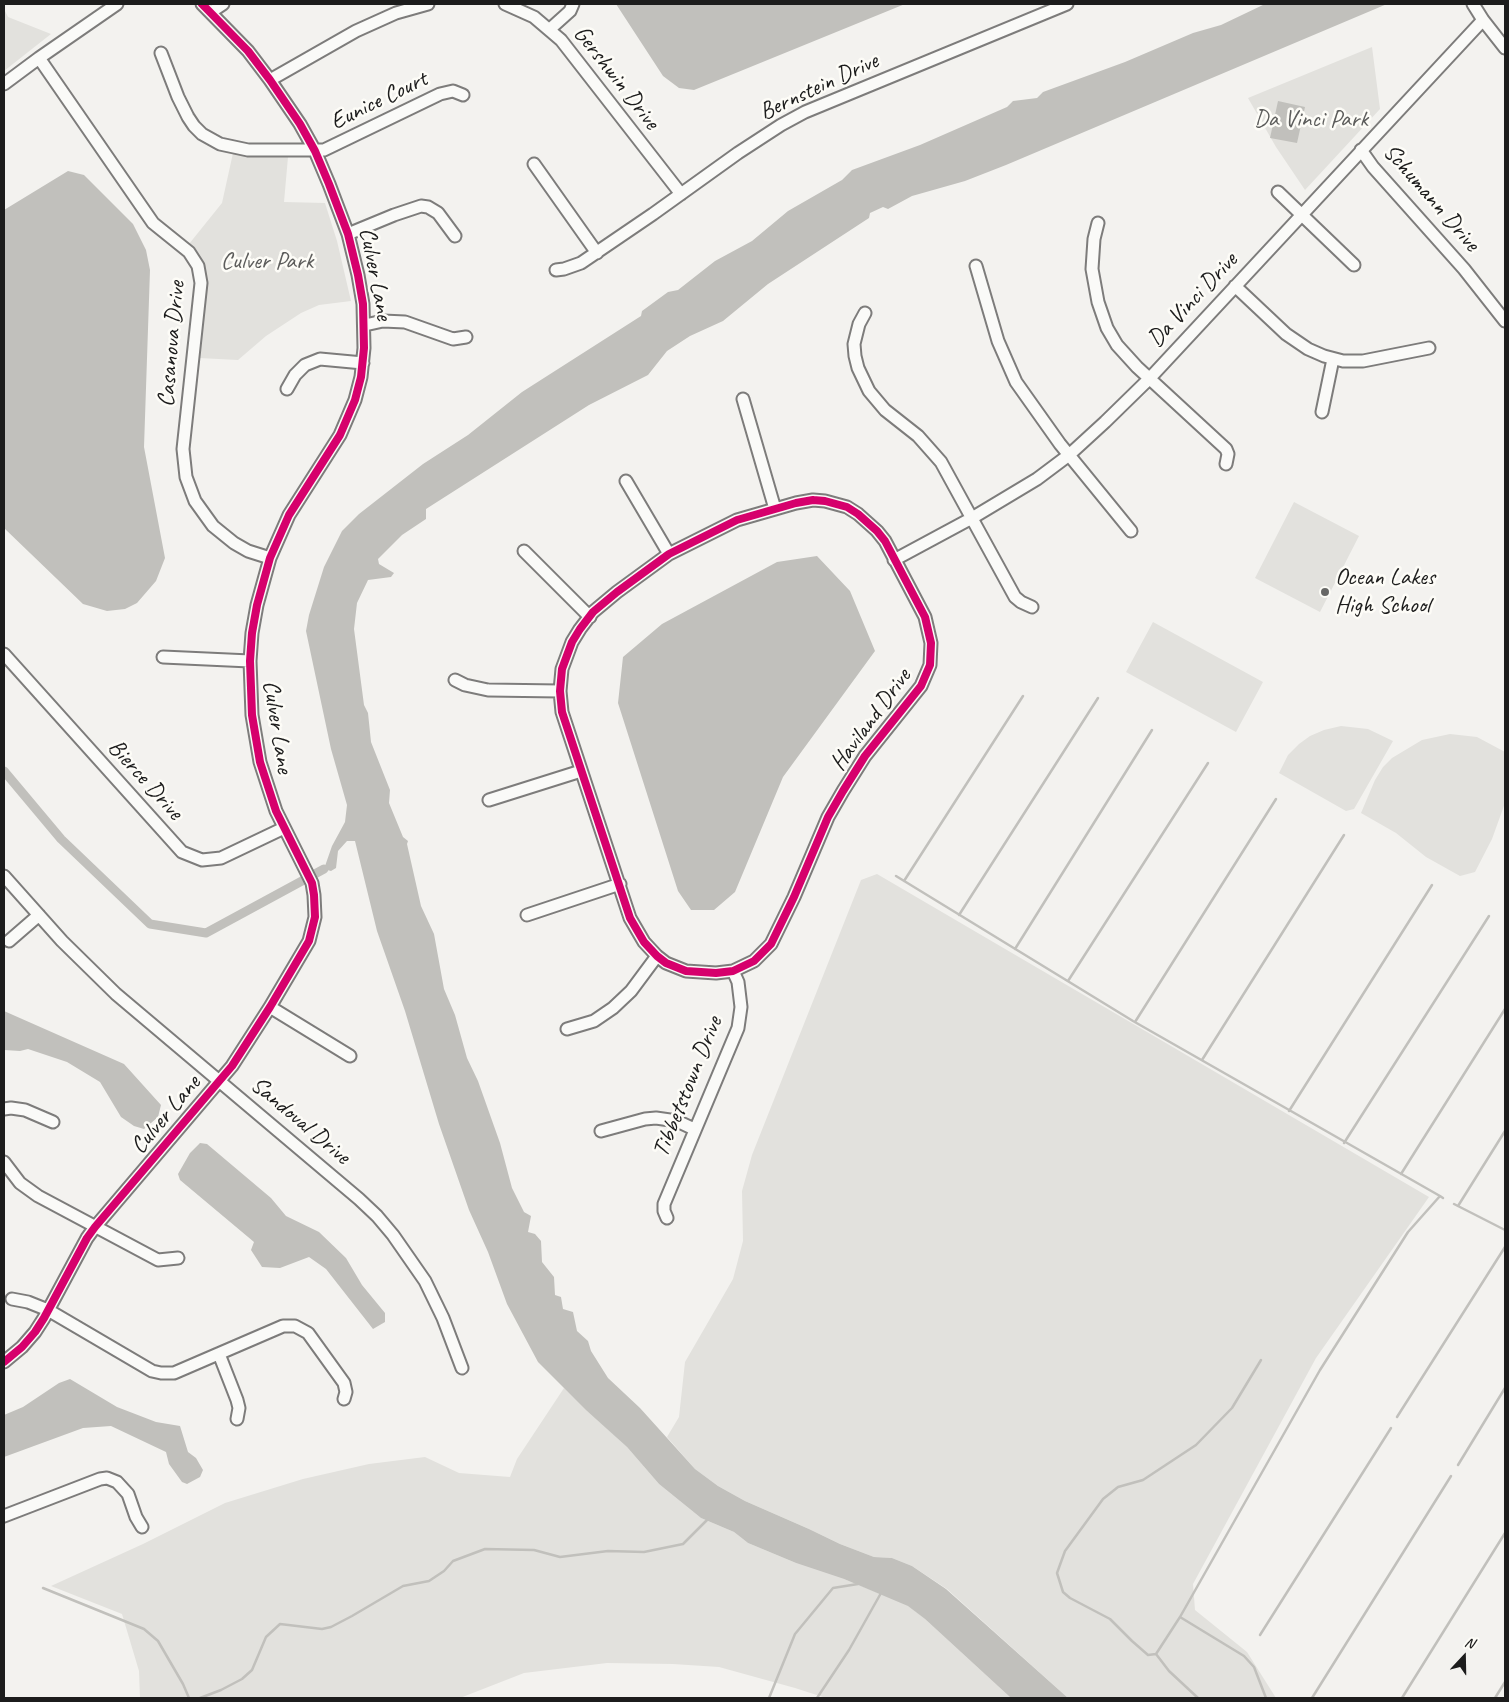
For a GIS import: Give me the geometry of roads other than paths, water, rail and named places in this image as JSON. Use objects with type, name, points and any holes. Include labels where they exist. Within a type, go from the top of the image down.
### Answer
[{"type":"street","points":[[4,84],[117,4]]},
{"type":"street","name":"Culver Lane","points":[[4,1362],[22,1347],[39,1325],[95,1227],[232,1066],[270,1008],[309,941],[315,917],[314,894],[310,877],[284,828],[267,787],[257,748],[252,715],[250,661],[257,605],[270,558],[294,507],[340,435],[355,400],[363,363],[365,325],[358,275],[348,234],[330,184],[314,151],[300,124],[248,51],[202,4]]},
{"type":"street","points":[[211,12],[223,4]]},
{"type":"street","points":[[270,80],[356,31],[396,13],[428,4]]},
{"type":"street","name":"Gershwin Drive","points":[[505,4],[526,12],[550,29],[561,40],[681,194]]},
{"type":"street","points":[[550,29],[570,11],[573,4]]},
{"type":"street","name":"Bernstein Drive","points":[[556,270],[574,266],[597,253],[738,153],[781,125],[806,112],[1067,4]]},
{"type":"street","points":[[1473,4],[1505,48]]},
{"type":"street","name":"Da Vinci Drive","points":[[894,560],[972,518],[1036,480],[1069,455],[1106,422],[1150,378],[1483,20]]},
{"type":"street","name":"Eunice Court","points":[[161,52],[188,117],[198,130],[210,140],[226,146],[248,150],[314,151],[332,148],[446,92],[463,95]]},
{"type":"street","name":"Casanova Drive","points":[[39,58],[153,223],[189,252],[198,266],[201,283],[183,449],[186,477],[195,501],[213,526],[234,543],[248,551],[270,558]]},
{"type":"street","name":"Schumann Drive","points":[[1361,150],[1373,167],[1464,269],[1505,321]]},
{"type":"street","points":[[534,164],[597,253]]},
{"type":"street","points":[[1278,192],[1354,264]]},
{"type":"street","points":[[348,234],[421,206],[428,207],[438,213],[455,236]]},
{"type":"street","points":[[1098,222],[1094,240],[1092,269],[1096,296],[1103,319],[1126,355],[1226,449],[1228,454],[1226,464]]},
{"type":"street","points":[[976,266],[998,341],[1016,382],[1038,416],[1131,531]]},
{"type":"street","points":[[1235,286],[1295,342],[1333,359],[1363,362],[1429,348]]},
{"type":"street","points":[[865,313],[859,324],[854,344],[855,356],[864,382],[881,406],[912,430],[941,462],[1015,597],[1032,607]]},
{"type":"street","points":[[365,325],[384,321],[405,322],[453,339],[466,337]]},
{"type":"street","points":[[287,389],[295,375],[305,365],[320,359],[363,363]]},
{"type":"street","points":[[1322,412],[1333,359]]},
{"type":"street","points":[[743,399],[775,509]]},
{"type":"street","points":[[626,482],[668,554]]},
{"type":"street","name":"Haviland Drive","points":[[813,500],[838,503],[858,514],[877,531],[925,617],[929,630],[932,657],[927,676],[911,700],[865,756],[842,791],[828,817],[794,897],[770,944],[754,961],[733,971],[716,973],[686,971],[666,963],[644,942],[636,930],[630,918],[562,712],[560,691],[562,669],[566,656],[580,629],[617,592],[668,554],[737,520],[796,502],[813,500]]},
{"type":"street","points":[[524,551],[590,617]]},
{"type":"street","name":"Bierce Drive","points":[[4,654],[182,852],[202,860],[220,858],[284,828]]},
{"type":"street","points":[[163,656],[250,661]]},
{"type":"street","points":[[455,680],[471,687],[488,690],[560,691]]},
{"type":"street","points":[[489,800],[582,771]]},
{"type":"street","name":"Sandoval Drive","points":[[4,876],[68,947],[110,988],[359,1199],[388,1228],[411,1259],[435,1300],[462,1368]]},
{"type":"street","points":[[527,915],[620,884]]},
{"type":"street","points":[[9,942],[39,915]]},
{"type":"street","points":[[567,1030],[594,1021],[613,1008],[631,991],[657,956]]},
{"type":"street","name":"Tibbetstown Drive","points":[[667,1218],[664,1204],[739,1021],[740,994],[733,971]]},
{"type":"street","points":[[270,1008],[350,1056]]},
{"type":"street","points":[[4,1109],[25,1110],[53,1122]]},
{"type":"street","points":[[601,1131],[645,1119],[656,1118],[677,1120],[694,1129]]},
{"type":"street","points":[[4,1162],[14,1176],[31,1192],[158,1260],[178,1258]]},
{"type":"street","points":[[12,1299],[28,1302],[48,1310],[152,1371],[161,1374],[174,1373],[283,1326],[295,1326],[308,1333],[344,1383],[346,1392],[344,1399]]},
{"type":"street","points":[[219,1354],[238,1400],[237,1419]]},
{"type":"street","points":[[4,1516],[107,1478],[117,1482],[128,1494],[136,1517],[142,1527]]},
{"type":"waterway","points":[[904,881],[1023,696]]},
{"type":"waterway","points":[[959,915],[1098,698]]},
{"type":"waterway","points":[[1015,949],[1152,730]]},
{"type":"waterway","points":[[1068,981],[1208,763]]},
{"type":"waterway","points":[[4,771],[61,839],[150,924],[206,933],[324,869]]},
{"type":"waterway","points":[[1135,1022],[1276,799]]},
{"type":"waterway","points":[[1202,1060],[1344,835]]},
{"type":"waterway","points":[[896,876],[1133,1021],[1440,1196]]},
{"type":"waterway","points":[[1289,1111],[1432,885]]},
{"type":"waterway","points":[[1344,1143],[1489,916]]},
{"type":"waterway","points":[[1401,1174],[1505,1009]]},
{"type":"waterway","points":[[1458,1206],[1505,1131]]},
{"type":"waterway","points":[[1261,1360],[1232,1408],[1196,1445],[1143,1480],[1118,1487],[1103,1499],[1065,1551],[1057,1573],[1063,1592],[1070,1598],[1110,1619],[1148,1655],[1156,1654],[1180,1617],[1320,1370],[1408,1232],[1440,1196],[1443,1198]]},
{"type":"waterway","points":[[1454,1204],[1505,1230]]},
{"type":"waterway","points":[[1397,1417],[1505,1247]]},
{"type":"waterway","points":[[1458,1465],[1505,1388]]},
{"type":"waterway","points":[[1260,1635],[1391,1428]]},
{"type":"waterway","points":[[1312,1698],[1451,1476]]},
{"type":"waterway","points":[[200,1698],[242,1679],[252,1670],[266,1637],[280,1624],[322,1629],[331,1627],[403,1586],[429,1581],[444,1571],[453,1561],[485,1549],[534,1550],[560,1557],[608,1551],[644,1552],[683,1544],[708,1519]]},
{"type":"waterway","points":[[1402,1698],[1505,1533]]},
{"type":"waterway","points":[[769,1698],[795,1634],[833,1588],[858,1584]]},
{"type":"waterway","points":[[43,1588],[144,1629],[158,1641],[189,1698]]},
{"type":"waterway","points":[[817,1698],[849,1650],[881,1593]]},
{"type":"waterway","points":[[1180,1617],[1244,1656],[1254,1667],[1266,1698]]},
{"type":"waterway","points":[[1156,1654],[1169,1671],[1198,1698]]},
{"type":"waterway","points":[[1495,1698],[1505,1682]]},
{"type":"place","name":"Ocean Lakes High School","points":[[1325,592]]},
{"type":"park label","name":"Da Vinci Park","points":[[1311,120]]},
{"type":"park label","name":"Culver Park","points":[[267,262]]}]
